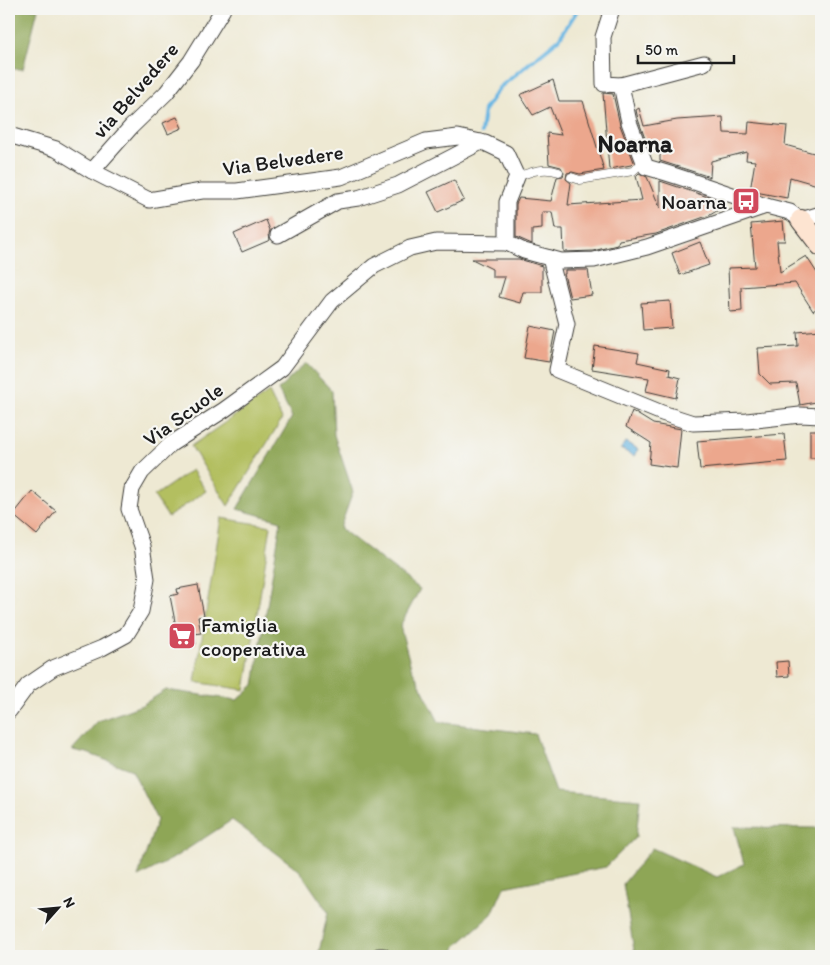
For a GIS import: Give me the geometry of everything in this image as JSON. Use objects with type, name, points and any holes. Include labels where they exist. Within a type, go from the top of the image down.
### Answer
[{"type":"street","name":"via Belvedere","points":[[92,171],[131,126],[166,93],[191,61],[223,9]]},
{"type":"street","points":[[612,9],[603,37],[604,84],[621,85],[704,63]]},
{"type":"street","points":[[621,85],[629,122],[645,164],[708,188],[790,212],[801,220],[821,246]]},
{"type":"street","name":"Via Belvedere","points":[[9,134],[56,149],[92,171],[149,200],[202,191],[237,191],[341,177],[426,141],[458,137],[481,142],[506,153],[517,177]]},
{"type":"street","points":[[278,235],[338,201],[358,198],[398,185],[481,142]]},
{"type":"street","points":[[517,177],[506,202],[507,243],[524,251],[561,261],[594,260],[647,247],[766,206]]},
{"type":"street","points":[[801,220],[821,214]]},
{"type":"street","name":"Via Scuole","points":[[9,711],[28,685],[53,668],[102,648],[126,635],[141,611],[148,579],[142,546],[129,509],[132,489],[142,472],[171,444],[224,410],[282,368],[332,300],[374,266],[410,248],[436,242],[507,243]]},
{"type":"street","points":[[550,258],[566,324],[557,370],[662,413],[693,423],[748,421],[800,415],[821,416]]},
{"type":"lane","points":[[571,177],[580,180],[633,170],[645,164]]},
{"type":"lane","points":[[517,177],[536,170],[559,172]]},
{"type":"green space","points":[[9,9],[38,9],[23,69],[9,69]]},
{"type":"green space","points":[[306,363],[332,391],[334,435],[353,492],[340,528],[420,589],[400,626],[411,667],[439,722],[535,734],[556,792],[640,799],[636,837],[606,867],[504,887],[492,914],[456,946],[452,956],[318,956],[328,912],[299,870],[232,820],[172,859],[138,877],[157,820],[132,770],[87,753],[72,750],[98,721],[142,705],[166,690],[237,700],[254,685],[281,521],[237,509],[292,417],[278,390]]},
{"type":"green space","points":[[269,392],[282,419],[228,506],[191,446]]},
{"type":"green space","points":[[192,470],[206,491],[168,517],[154,496]]},
{"type":"green space","points":[[221,518],[271,526],[245,690],[195,682]]},
{"type":"green space","points":[[734,827],[821,828],[821,956],[635,956],[623,884],[652,848],[717,877],[744,864]]},
{"type":"water","points":[[625,442],[638,449],[634,456],[621,449]]},
{"type":"building","points":[[553,80],[559,101],[583,101],[604,170],[580,174],[567,173],[566,179],[571,183],[568,205],[642,200],[636,176],[639,173],[647,177],[660,208],[660,181],[720,201],[720,209],[710,215],[656,234],[619,240],[617,245],[593,251],[564,252],[563,229],[555,229],[552,212],[542,212],[542,229],[532,230],[532,244],[516,237],[516,204],[519,198],[551,201],[557,177],[563,176],[564,173],[561,167],[549,164],[547,133],[561,135],[550,107],[533,115],[520,95]]},
{"type":"building","points":[[603,93],[613,94],[620,125],[634,162],[631,165],[609,169]]},
{"type":"building","points":[[639,108],[644,126],[677,120],[723,117],[724,133],[748,134],[749,122],[787,126],[785,145],[821,155],[821,186],[790,177],[787,198],[750,191],[755,161],[746,160],[747,152],[711,161],[710,177],[660,161],[660,144],[648,147],[638,119],[636,110]]},
{"type":"building","points":[[177,117],[182,128],[168,134],[163,123]]},
{"type":"building","points":[[454,180],[464,200],[438,212],[428,192]]},
{"type":"building","points":[[266,220],[270,230],[270,240],[242,252],[234,234]]},
{"type":"building","points":[[783,221],[785,241],[777,241],[780,272],[806,256],[821,279],[821,305],[813,311],[795,283],[741,287],[742,311],[730,312],[728,268],[755,267],[751,224]]},
{"type":"building","points":[[700,242],[709,265],[680,275],[672,253]]},
{"type":"building","points":[[472,259],[519,259],[542,266],[542,292],[523,292],[520,303],[499,297],[505,277],[492,277],[492,269]]},
{"type":"building","points":[[565,270],[588,270],[592,295],[570,298],[564,274]]},
{"type":"building","points":[[670,301],[672,328],[643,330],[641,303]]},
{"type":"building","points":[[530,326],[555,331],[549,362],[524,358]]},
{"type":"building","points":[[821,330],[821,360],[819,360],[821,401],[800,405],[796,383],[770,384],[760,374],[758,348],[798,346],[797,332]]},
{"type":"building","points":[[595,346],[639,353],[637,362],[670,369],[669,375],[680,378],[676,398],[646,391],[649,378],[592,369]]},
{"type":"building","points":[[632,411],[653,424],[681,429],[677,468],[649,464],[651,443],[626,427]]},
{"type":"building","points":[[810,430],[821,430],[821,458],[810,458]]},
{"type":"building","points":[[784,434],[787,461],[700,469],[697,441]]},
{"type":"building","points":[[32,491],[56,511],[37,535],[13,515]]},
{"type":"building","points":[[198,585],[204,616],[198,617],[201,633],[194,634],[196,644],[180,647],[170,596],[178,594],[177,589]]},
{"type":"building","points":[[788,661],[789,676],[777,677],[776,662]]},
{"type":"waterway","points":[[481,133],[484,110],[499,88],[559,39],[578,9]]},
{"type":"place","name":"Noarna","points":[[746,201]]},
{"type":"place","name":"Famiglia cooperativa","points":[[182,636]]},
{"type":"district","name":"Noarna","points":[[635,143]]}]
